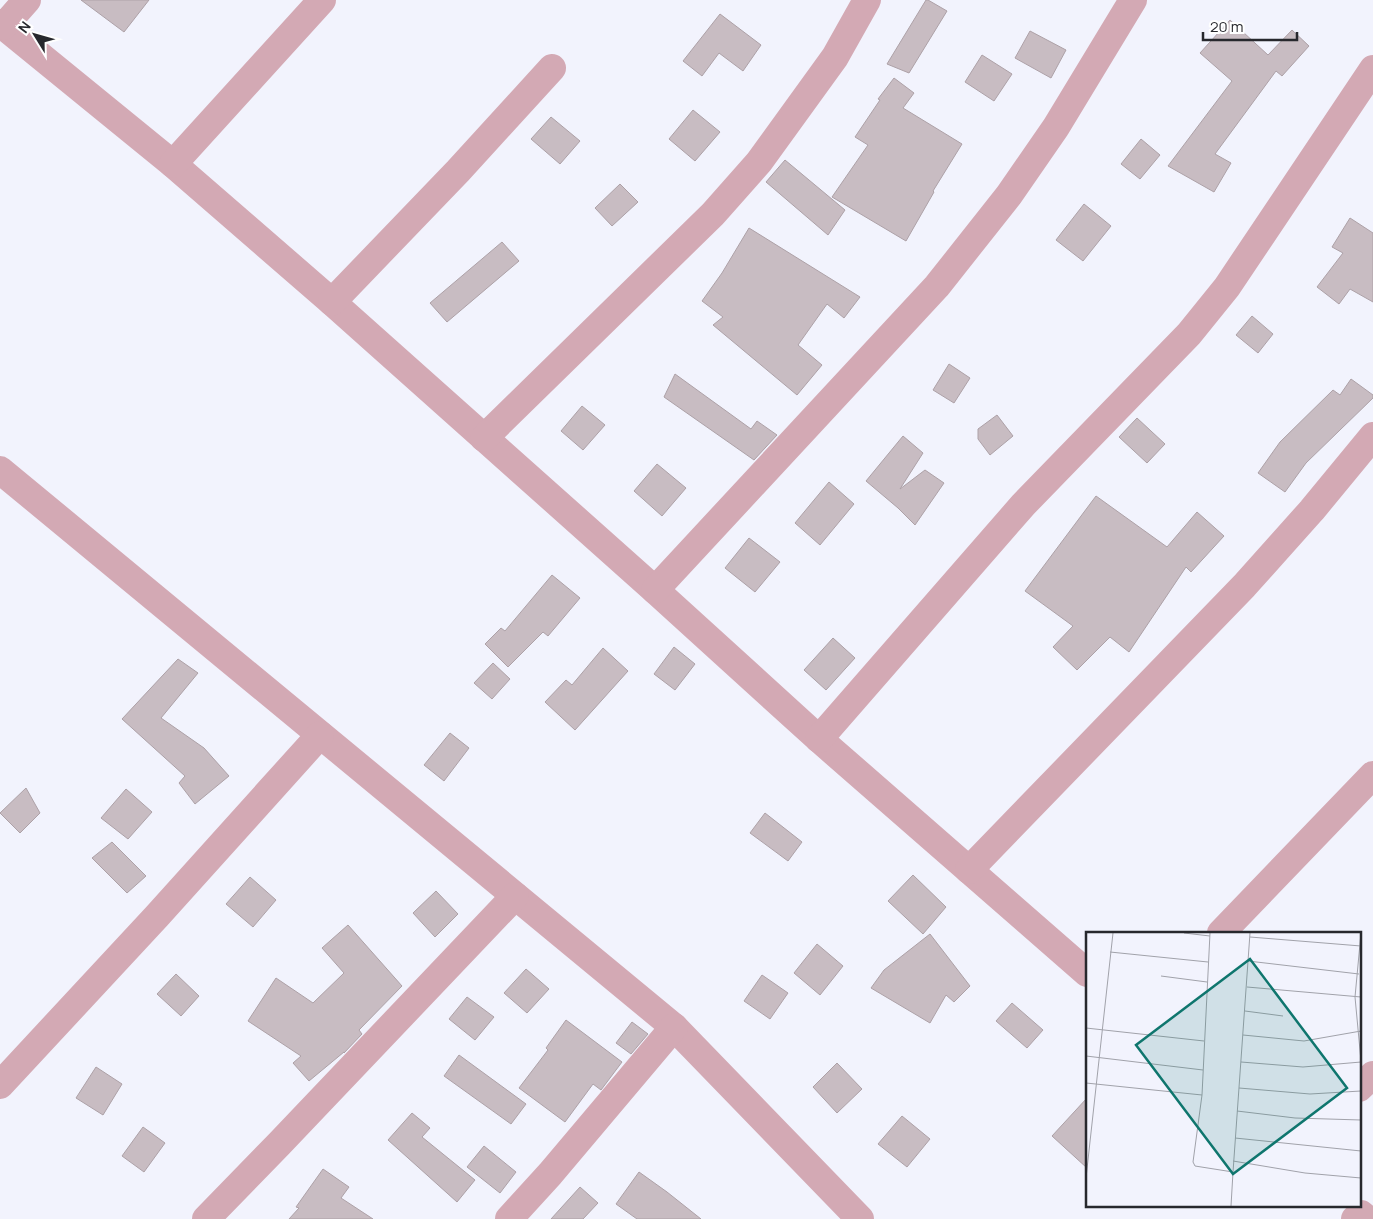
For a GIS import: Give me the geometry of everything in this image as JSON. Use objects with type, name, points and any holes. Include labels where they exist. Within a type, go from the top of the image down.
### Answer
[{"type":"street","points":[[27,0],[2,24],[173,164],[332,302],[819,739],[1086,972]]},
{"type":"street","points":[[173,164],[322,0]]},
{"type":"street","points":[[484,438],[713,214],[760,162],[835,57],[867,0]]},
{"type":"street","points":[[655,590],[937,286],[1009,196],[1056,127],[1133,0]]},
{"type":"street","points":[[332,302],[458,171],[552,68]]},
{"type":"street","points":[[819,739],[1023,505],[1189,334],[1227,287],[1373,69]]},
{"type":"street","points":[[969,870],[1244,586],[1312,510],[1373,436]]},
{"type":"street","points":[[0,470],[674,1027],[860,1219]]},
{"type":"street","points":[[0,1086],[320,735]]},
{"type":"street","points":[[1222,932],[1373,775]]},
{"type":"street","points":[[206,1219],[515,896]]},
{"type":"street","points":[[509,1219],[556,1167],[674,1027]]},
{"type":"street","points":[[1360,1087],[1373,1075]]},
{"type":"building","points":[[81,0],[149,0],[124,32]]},
{"type":"building","points":[[926,0],[947,11],[909,73],[887,64]]},
{"type":"building","points":[[720,14],[761,45],[743,71],[719,53],[702,76],[683,61]]},
{"type":"building","points":[[1230,20],[1268,55],[1292,30],[1309,46],[1282,76],[1276,71],[1215,154],[1231,163],[1214,192],[1168,166],[1232,81],[1200,53]]},
{"type":"building","points":[[1030,31],[1066,50],[1051,78],[1015,58]]},
{"type":"building","points":[[982,55],[1012,74],[994,101],[965,82]]},
{"type":"building","points":[[894,78],[914,93],[903,108],[962,144],[933,191],[906,241],[832,197],[868,145],[855,137],[880,100],[878,99]]},
{"type":"building","points":[[693,110],[720,132],[695,161],[669,139]]},
{"type":"building","points":[[551,117],[580,141],[560,164],[531,139]]},
{"type":"building","points":[[1141,139],[1160,155],[1140,179],[1121,164]]},
{"type":"building","points":[[785,160],[845,210],[828,235],[766,182]]},
{"type":"building","points":[[620,184],[638,202],[612,226],[595,208]]},
{"type":"building","points":[[1084,204],[1111,226],[1083,261],[1056,240]]},
{"type":"building","points":[[1350,218],[1373,233],[1373,302],[1350,289],[1339,304],[1317,287],[1343,253],[1332,247]]},
{"type":"building","points":[[749,228],[860,297],[844,318],[827,304],[798,345],[822,365],[797,395],[713,325],[723,317],[702,301],[722,273]]},
{"type":"building","points":[[502,242],[519,261],[447,322],[430,303]]},
{"type":"building","points":[[1252,316],[1273,334],[1258,353],[1236,335]]},
{"type":"building","points":[[949,364],[970,378],[954,403],[933,390]]},
{"type":"building","points":[[675,374],[751,429],[757,421],[777,435],[754,460],[664,397]]},
{"type":"building","points":[[1351,379],[1373,395],[1373,398],[1306,463],[1285,492],[1258,473],[1280,442],[1333,390],[1340,395]]},
{"type":"building","points":[[582,406],[605,425],[583,450],[561,431]]},
{"type":"building","points":[[997,415],[1013,436],[990,455],[978,439],[978,429]]},
{"type":"building","points":[[1137,418],[1165,444],[1147,463],[1119,437]]},
{"type":"building","points":[[903,436],[923,453],[900,489],[925,470],[944,483],[915,525],[866,481]]},
{"type":"building","points":[[657,464],[686,488],[662,516],[634,491]]},
{"type":"building","points":[[829,482],[854,504],[820,545],[795,523]]},
{"type":"building","points":[[1096,496],[1167,547],[1197,512],[1224,536],[1191,572],[1186,567],[1129,652],[1110,637],[1077,670],[1053,647],[1073,626],[1025,591]]},
{"type":"building","points":[[749,538],[780,562],[755,592],[725,568]]},
{"type":"building","points":[[552,575],[580,598],[548,636],[543,632],[508,667],[485,644],[501,628],[505,631]]},
{"type":"building","points":[[833,638],[855,658],[826,690],[804,670]]},
{"type":"building","points":[[674,647],[695,664],[675,690],[654,674]]},
{"type":"building","points":[[603,648],[628,671],[575,730],[545,702],[566,680],[572,685]]},
{"type":"building","points":[[178,659],[198,673],[161,718],[204,748],[229,776],[195,804],[179,783],[185,776],[122,719]]},
{"type":"building","points":[[493,663],[510,679],[492,699],[474,683]]},
{"type":"building","points":[[450,733],[469,748],[444,781],[424,765]]},
{"type":"building","points":[[26,788],[40,813],[20,833],[0,813]]},
{"type":"building","points":[[126,789],[152,812],[128,839],[101,818]]},
{"type":"building","points":[[765,813],[802,842],[788,861],[750,833]]},
{"type":"building","points":[[112,842],[146,876],[127,893],[92,858]]},
{"type":"building","points":[[913,875],[946,907],[923,934],[888,901]]},
{"type":"building","points":[[250,877],[276,900],[253,927],[226,904]]},
{"type":"building","points":[[436,891],[458,914],[435,937],[413,913]]},
{"type":"building","points":[[348,925],[402,986],[359,1030],[362,1034],[344,1053],[309,1081],[293,1063],[301,1056],[248,1021],[276,978],[313,1003],[344,973],[322,948]]},
{"type":"building","points":[[930,934],[970,986],[954,1002],[946,995],[930,1023],[871,988],[884,970]]},
{"type":"building","points":[[817,944],[843,966],[820,995],[794,973]]},
{"type":"building","points":[[526,969],[549,989],[527,1013],[504,993]]},
{"type":"building","points":[[176,974],[199,996],[181,1016],[157,994]]},
{"type":"building","points":[[762,975],[788,993],[770,1019],[744,1001]]},
{"type":"building","points":[[467,997],[494,1017],[475,1040],[449,1019]]},
{"type":"building","points":[[1012,1003],[1043,1030],[1027,1048],[996,1021]]},
{"type":"building","points":[[566,1020],[622,1062],[601,1090],[593,1084],[565,1122],[519,1088],[548,1050],[546,1048]]},
{"type":"building","points":[[632,1022],[648,1034],[631,1054],[616,1043]]},
{"type":"building","points":[[459,1055],[526,1104],[511,1124],[444,1076]]},
{"type":"building","points":[[837,1063],[862,1089],[837,1113],[813,1087]]},
{"type":"building","points":[[96,1067],[122,1084],[103,1115],[76,1098]]},
{"type":"building","points":[[1086,1099],[1086,1167],[1052,1136]]},
{"type":"building","points":[[412,1113],[430,1128],[422,1137],[475,1180],[457,1202],[388,1140]]},
{"type":"building","points":[[902,1116],[930,1139],[907,1167],[878,1144]]},
{"type":"building","points":[[143,1127],[165,1143],[144,1172],[122,1156]]},
{"type":"building","points":[[484,1146],[516,1172],[500,1193],[467,1167]]},
{"type":"building","points":[[323,1169],[349,1187],[341,1198],[373,1219],[289,1219],[299,1208],[296,1207]]},
{"type":"building","points":[[639,1172],[701,1219],[637,1219],[616,1204]]},
{"type":"building","points":[[580,1187],[598,1203],[583,1219],[551,1219]]}]
